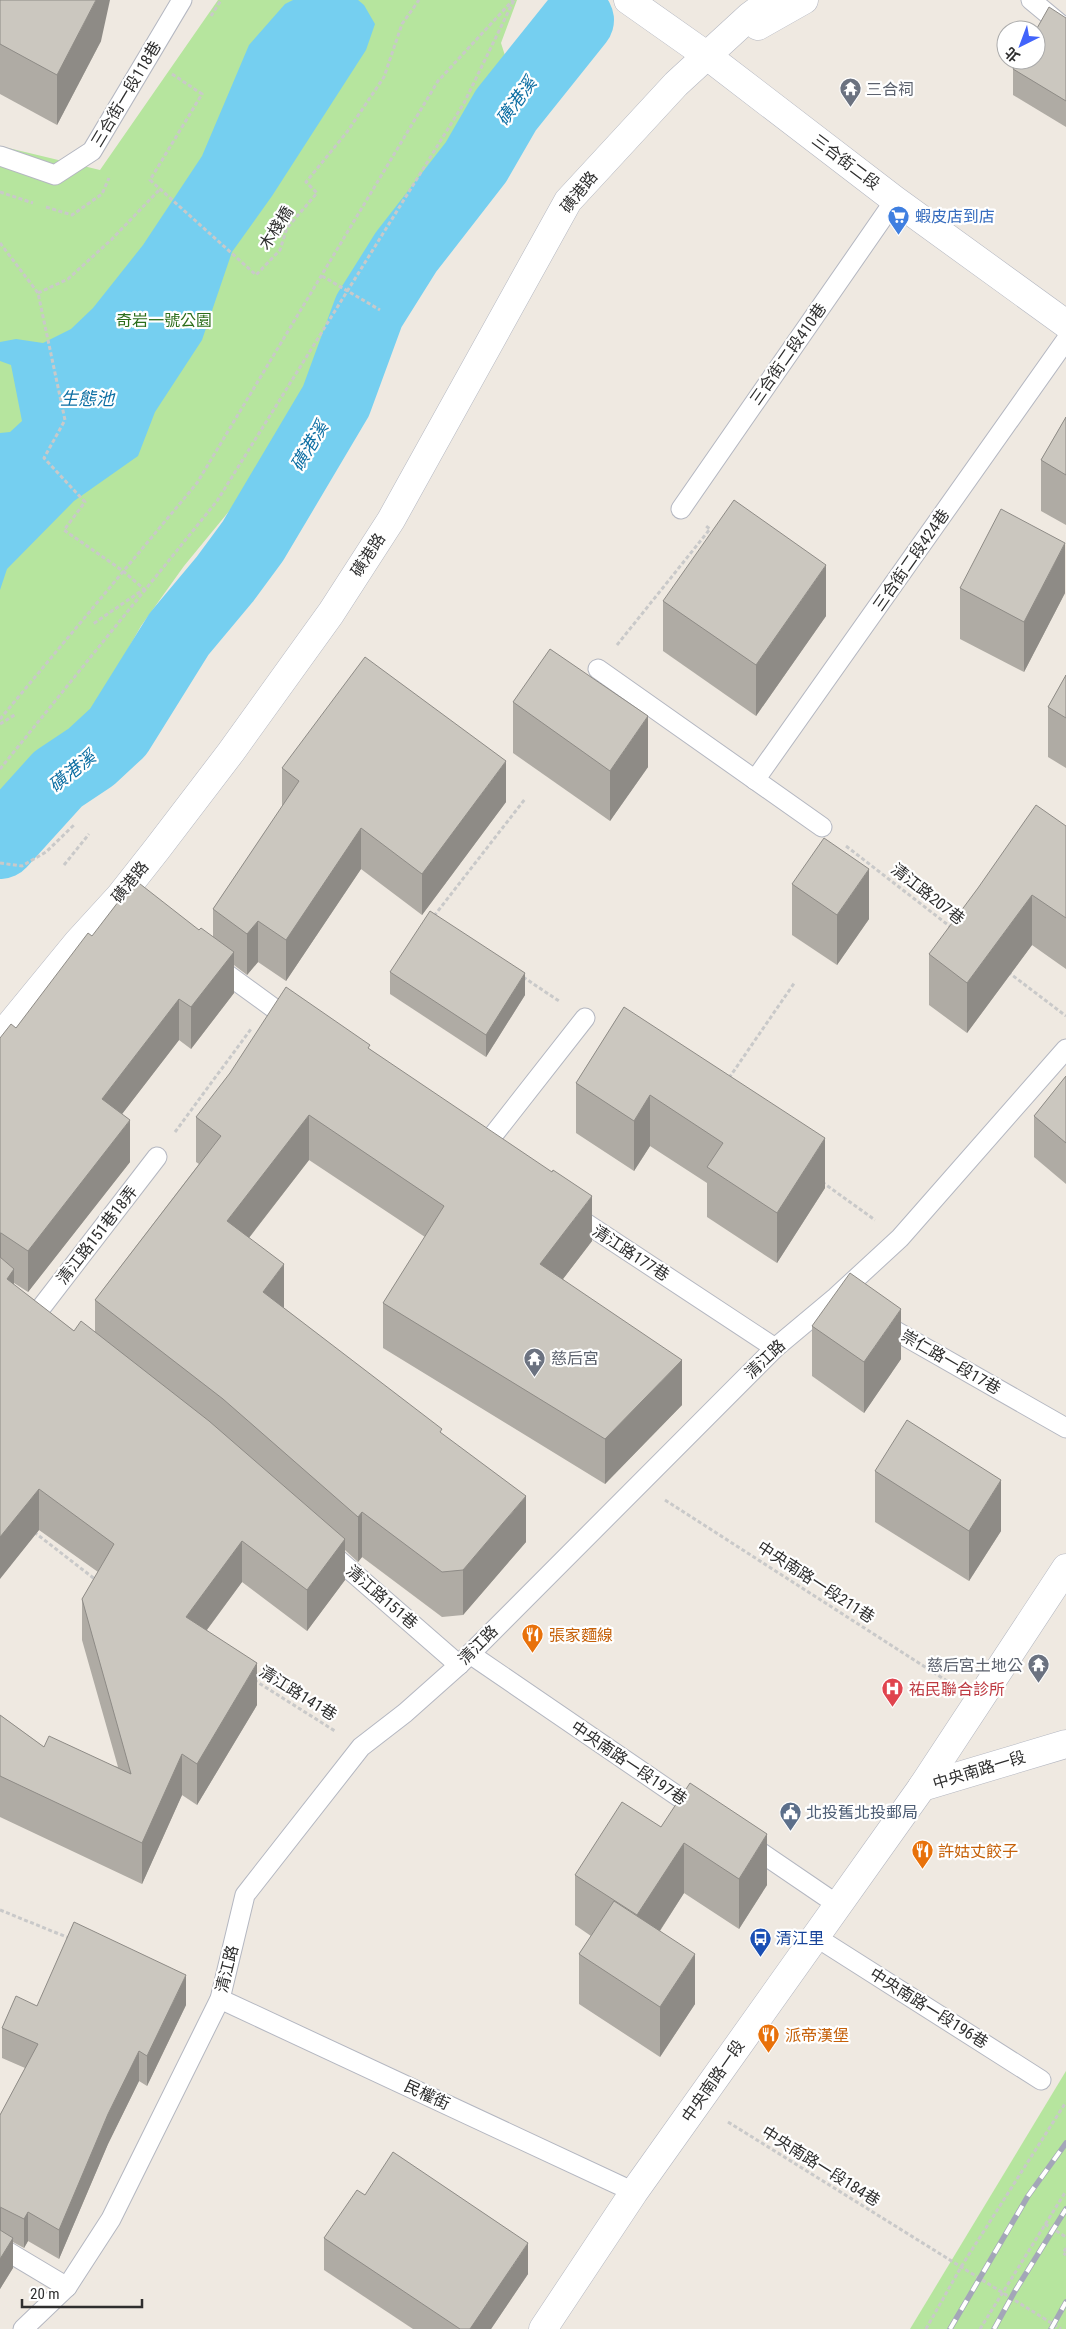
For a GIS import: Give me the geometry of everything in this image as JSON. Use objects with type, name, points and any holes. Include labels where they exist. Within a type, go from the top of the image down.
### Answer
[{"type":"street","name":"三合街二段","points":[[628,0],[706,55],[895,200],[1066,324]]},
{"type":"street","name":"磺港路","points":[[0,1037],[78,942],[128,902],[351,582],[391,520],[568,201],[676,84],[750,16],[772,0]]},
{"type":"street","name":"磺港路","points":[[706,55],[804,0]]},
{"type":"street","points":[[922,1787],[1066,1568]]},
{"type":"street","name":"中央南路一段","points":[[543,2329],[634,2192],[922,1787],[1066,1744]]},
{"type":"lane","name":"三合街一段118巷","points":[[0,156],[55,175],[92,151],[182,0]]},
{"type":"lane","points":[[1031,0],[1066,30]]},
{"type":"lane","name":"三合街二段410巷","points":[[681,509],[895,200]]},
{"type":"lane","name":"三合街二段424巷","points":[[755,780],[1066,340]]},
{"type":"lane","points":[[598,669],[822,827]]},
{"type":"lane","points":[[198,953],[309,1034]]},
{"type":"lane","points":[[479,1153],[584,1018]]},
{"type":"lane","name":"清江路","points":[[23,2329],[67,2287],[111,2219],[220,1999],[245,1895],[361,1747],[405,1713],[464,1659],[775,1348],[836,1297],[900,1238],[1066,1049]]},
{"type":"lane","points":[[463,1142],[496,1164]]},
{"type":"lane","name":"清江路151巷18弄","points":[[52,1325],[30,1307],[157,1157]]},
{"type":"lane","name":"清江路177巷","points":[[553,1202],[775,1348]]},
{"type":"lane","name":"崇仁路一段17巷","points":[[836,1297],[1066,1428]]},
{"type":"lane","name":"清江路151巷","points":[[312,1536],[464,1659]]},
{"type":"lane","name":"中央南路一段197巷","points":[[464,1659],[716,1822]]},
{"type":"lane","points":[[732,1833],[838,1906]]},
{"type":"lane","name":"中央南路一段196巷","points":[[816,1936],[1041,2080]]},
{"type":"lane","name":"民權街","points":[[220,1999],[634,2192]]},
{"type":"lane","points":[[0,2246],[67,2287]]},
{"type":"path","name":"木棧橋","points":[[171,74],[202,94],[150,180],[256,275],[280,250],[287,228],[317,193],[306,182],[347,132],[384,77],[402,24],[419,0]]},
{"type":"path","points":[[0,719],[197,483],[438,81],[514,0]]},
{"type":"path","points":[[0,769],[217,501],[464,103],[514,0]]},
{"type":"path","points":[[38,293],[68,279],[112,239],[160,189]]},
{"type":"path","points":[[0,243],[38,293],[65,420],[44,458],[85,502],[64,530],[123,571],[144,589]]},
{"type":"path","points":[[322,276],[380,310]]},
{"type":"path","points":[[598,669],[710,529],[681,509]]},
{"type":"path","points":[[93,624],[144,589]]},
{"type":"path","points":[[0,724],[16,714]]},
{"type":"path","points":[[441,922],[433,917],[524,799]]},
{"type":"path","points":[[0,863],[22,866],[46,852],[75,824]]},
{"type":"path","name":"清江路207巷","points":[[822,827],[956,931]]},
{"type":"path","points":[[64,865],[89,834]]},
{"type":"path","points":[[1003,968],[1066,1016]]},
{"type":"path","points":[[521,976],[584,1018]]},
{"type":"path","points":[[729,1079],[795,982]]},
{"type":"path","points":[[157,1157],[269,1005]]},
{"type":"path","points":[[814,1176],[900,1238]]},
{"type":"path","name":"中央南路一段211巷","points":[[639,1484],[979,1702]]},
{"type":"path","points":[[29,1528],[104,1585]]},
{"type":"path","name":"清江路141巷","points":[[253,1679],[361,1747]]},
{"type":"path","points":[[0,1910],[73,1940]]},
{"type":"path","points":[[926,2329],[961,2267],[1066,2102]]},
{"type":"path","name":"中央南路一段184巷","points":[[698,2103],[1061,2329]]},
{"type":"path","points":[[980,2329],[1066,2191]]},
{"type":"path","points":[[1045,2224],[1066,2237]]},
{"type":"path","points":[[1066,2248],[1063,2253],[1066,2255]]},
{"type":"green space","name":"奇岩一號公園","points":[[218,0],[517,0],[501,43],[508,65],[473,111],[456,148],[389,234],[366,271],[344,315],[312,392],[269,459],[184,566],[141,626],[90,716],[43,766],[9,791],[0,802],[0,146],[100,170]]},
{"type":"green space","points":[[1066,2071],[1066,2329],[910,2329]]},
{"type":"water","name":"生態池","points":[[293,0],[358,0],[364,5],[375,24],[366,50],[272,196],[232,252],[202,340],[155,412],[138,456],[74,501],[7,569],[0,590],[0,433],[10,432],[22,421],[11,365],[0,361],[0,342],[16,339],[43,343],[71,329],[93,308],[143,245],[202,156],[249,45],[285,4]]},
{"type":"building","points":[[0,0],[96,0],[57,75],[0,44]]},
{"type":"building","points":[[1049,7],[1066,18],[1066,101],[1015,70],[1046,70],[1046,20],[1042,20]]},
{"type":"building","points":[[1066,417],[1066,475],[1041,460]]},
{"type":"building","points":[[734,500],[826,565],[756,665],[663,601]]},
{"type":"building","points":[[1001,509],[1065,543],[1024,622],[960,588]]},
{"type":"building","points":[[550,649],[648,716],[610,771],[513,702]]},
{"type":"building","points":[[365,657],[506,761],[422,874],[361,828],[286,940],[258,921],[247,934],[213,909],[299,781],[282,768]]},
{"type":"building","points":[[1066,675],[1066,718],[1048,707]]},
{"type":"building","points":[[1036,805],[1066,826],[1066,918],[1032,895],[967,983],[929,954]]},
{"type":"building","points":[[824,838],[869,869],[837,915],[792,884]]},
{"type":"building","points":[[135,880],[199,930],[201,928],[234,952],[191,1007],[179,999],[102,1099],[130,1120],[28,1251],[0,1233],[0,1038],[11,1024],[16,1028],[88,933],[92,936]]},
{"type":"building","points":[[430,911],[525,973],[486,1035],[390,972]]},
{"type":"building","points":[[286,987],[370,1045],[368,1048],[552,1172],[553,1170],[592,1196],[540,1264],[682,1360],[605,1439],[383,1303],[444,1206],[309,1115],[227,1221],[284,1264],[263,1292],[442,1429],[440,1432],[526,1496],[463,1570],[442,1572],[362,1512],[358,1517],[223,1399],[95,1300],[221,1136],[196,1117],[230,1073]]},
{"type":"building","points":[[624,1007],[825,1138],[777,1213],[707,1167],[723,1143],[650,1095],[634,1121],[576,1083]]},
{"type":"building","points":[[1066,1076],[1066,1143],[1034,1116]]},
{"type":"building","points":[[0,1257],[14,1269],[7,1279],[74,1331],[81,1321],[209,1421],[345,1539],[307,1590],[242,1541],[186,1617],[257,1663],[197,1764],[182,1754],[142,1843],[0,1776],[0,1715],[44,1747],[49,1736],[131,1774],[82,1599],[114,1544],[39,1489],[0,1537]]},
{"type":"building","points":[[850,1273],[901,1309],[864,1362],[812,1326]]},
{"type":"building","points":[[907,1420],[1001,1480],[969,1531],[875,1471]]},
{"type":"building","points":[[690,1783],[767,1834],[739,1879],[684,1843],[637,1915],[575,1875],[622,1802],[661,1827]]},
{"type":"building","points":[[614,1901],[695,1954],[660,2007],[579,1954]]},
{"type":"building","points":[[74,1922],[186,1975],[147,2056],[139,2051],[108,2114],[59,2230],[28,2212],[24,2219],[0,2207],[0,2115],[38,2044],[2,2028],[16,1996],[37,2006]]},
{"type":"building","points":[[393,2152],[528,2243],[470,2329],[460,2329],[324,2238],[357,2190],[365,2195]]},
{"type":"building","points":[[0,2230],[13,2238],[0,2259]]},
{"type":"waterway","name":"磺港溪","points":[[0,843],[58,779],[91,757],[118,732],[179,634],[225,579],[253,541],[336,401],[369,311],[406,252],[476,162],[506,110],[578,20]]},
{"type":"railway","points":[[950,2329],[1028,2196],[1066,2143]]},
{"type":"railway","points":[[994,2329],[1015,2291],[1066,2209]]},
{"type":"railway","points":[[1051,2329],[1066,2302]]},
{"type":"place","name":"三合祠","points":[[850,108]]},
{"type":"place","name":"蝦皮店到店","points":[[899,235]]},
{"type":"place","name":"慈后宮","points":[[535,1377]]},
{"type":"place","name":"張家麵線","points":[[533,1654]]},
{"type":"place","name":"慈后宮土地公","points":[[1039,1684]]},
{"type":"place","name":"祐民聯合診所","points":[[893,1708]]},
{"type":"place","name":"北投舊北投郵局","points":[[790,1831]]},
{"type":"place","name":"許姑丈餃子","points":[[922,1870]]},
{"type":"place","name":"清江里","points":[[760,1957]]},
{"type":"place","name":"派帝漢堡","points":[[769,2054]]}]
